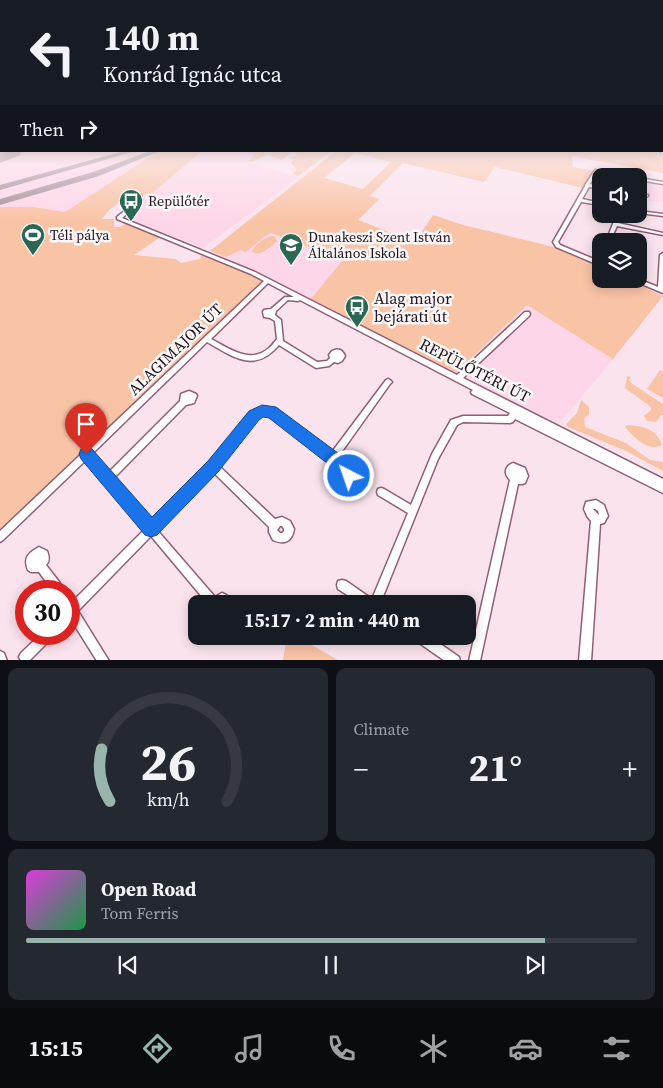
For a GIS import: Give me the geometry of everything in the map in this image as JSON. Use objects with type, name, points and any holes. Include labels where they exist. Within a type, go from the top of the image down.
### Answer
[{"type":"street","points":[[592,177],[555,242],[558,246],[592,259]]},
{"type":"street","points":[[647,180],[663,183]]},
{"type":"street","points":[[587,185],[592,186]]},
{"type":"street","name":"REPÜLŐTÉRI ÚT","points":[[139,196],[140,200],[119,218],[225,261],[275,284],[458,378],[514,411]]},
{"type":"street","points":[[579,200],[592,202]]},
{"type":"street","points":[[647,213],[663,215]]},
{"type":"street","points":[[611,233],[615,224],[663,234]]},
{"type":"street","points":[[647,284],[662,290],[663,255]]},
{"type":"street","points":[[261,286],[267,281]]},
{"type":"street","points":[[261,286],[275,284]]},
{"type":"street","name":"ALAGIMAJOR ÚT","points":[[0,537],[261,286]]},
{"type":"street","points":[[206,339],[244,358],[253,360],[261,357],[279,342],[281,337],[278,320],[272,314],[285,299],[294,298],[663,485]]},
{"type":"street","points":[[458,378],[527,314]]},
{"type":"street","points":[[279,342],[316,365],[329,364],[334,359]]},
{"type":"street","points":[[332,458],[388,382]]},
{"type":"street","points":[[108,478],[184,402]]},
{"type":"street","points":[[80,600],[213,466],[257,412],[267,410],[272,412],[349,470]]},
{"type":"street","points":[[379,595],[434,457],[454,422],[463,419],[510,420],[514,411]]},
{"type":"street","points":[[86,454],[207,595]]},
{"type":"street","points":[[213,466],[275,526]]},
{"type":"street","points":[[474,660],[515,479]]},
{"type":"street","points":[[381,492],[412,511]]},
{"type":"street","points":[[585,660],[596,519]]},
{"type":"street","points":[[40,565],[51,580]]},
{"type":"street","points":[[342,585],[357,595]]},
{"type":"street","points":[[80,625],[104,660]]},
{"type":"street","points":[[25,657],[37,645]]},
{"type":"street","points":[[432,645],[455,660]]},
{"type":"shaded area","points":[[0,159],[147,159],[65,212],[34,207],[0,207]]},
{"type":"shaded area","points":[[147,159],[193,159],[150,195],[131,194],[109,210],[102,219],[114,219],[114,227],[120,227],[125,224],[162,236],[134,255],[176,259],[181,263],[200,259],[201,255],[205,253],[264,282],[0,531],[0,207],[34,207],[65,212]]},
{"type":"shaded area","points":[[193,159],[250,159],[247,162],[299,177],[203,248],[124,217]]},
{"type":"shaded area","points":[[251,159],[259,159],[251,162],[249,161]]},
{"type":"shaded area","points":[[294,159],[321,159],[298,176],[292,174],[297,170],[291,163]]},
{"type":"shaded area","points":[[326,159],[348,159],[324,178],[363,189],[391,162],[378,159],[572,159],[573,167],[592,171],[592,174],[583,188],[495,167],[484,182],[403,163],[370,196],[379,199],[358,220],[415,242],[433,215],[463,225],[554,247],[592,264],[592,288],[646,288],[663,296],[613,359],[527,305],[456,373],[310,300],[343,260],[271,233],[246,252],[241,250],[226,257],[210,251]]},
{"type":"shaded area","points":[[587,159],[663,159],[663,173],[647,170],[647,168],[636,168]]},
{"type":"shaded area","points":[[647,181],[663,184],[663,202],[648,201]]},
{"type":"shaded area","name":"Dunakeszi Szent István Általános Iskola","points":[[271,233],[344,260],[310,300],[210,251]]},
{"type":"shaded area","points":[[274,236],[277,241],[268,248],[259,253],[252,252],[261,241]]},
{"type":"shaded area","points":[[527,305],[613,359],[559,424],[456,373],[499,334]]},
{"type":"shaded area","points":[[660,370],[663,371],[663,398],[647,389]]},
{"type":"shaded area","points":[[627,376],[631,377],[629,380],[631,383],[663,404],[663,415],[656,422],[647,421],[644,416],[651,410],[651,407],[625,388]]},
{"type":"shaded area","points":[[581,400],[589,407],[589,414],[584,419],[585,427],[626,443],[650,460],[663,462],[663,471],[626,451],[568,427],[566,424],[577,413]]},
{"type":"shaded area","points":[[627,425],[649,429],[657,435],[662,445],[651,447],[642,443],[625,427]]},
{"type":"shaded area","points":[[286,645],[312,645],[338,660],[283,660]]},
{"type":"taxiway","points":[[0,188],[105,159]]},
{"type":"taxiway","points":[[0,202],[96,174],[136,159]]},
{"type":"place","name":"Repülőtér","points":[[131,222]]},
{"type":"place","name":"Téli pálya","points":[[33,256]]},
{"type":"place","name":"Dunakeszi Szent István Általános Iskola","points":[[291,266]]},
{"type":"place","name":"Alag major bejárati út","points":[[357,328]]},
{"type":"route","points":[[86,454],[151,529],[213,466],[257,412],[267,410],[272,412],[349,470],[349,476]]}]
